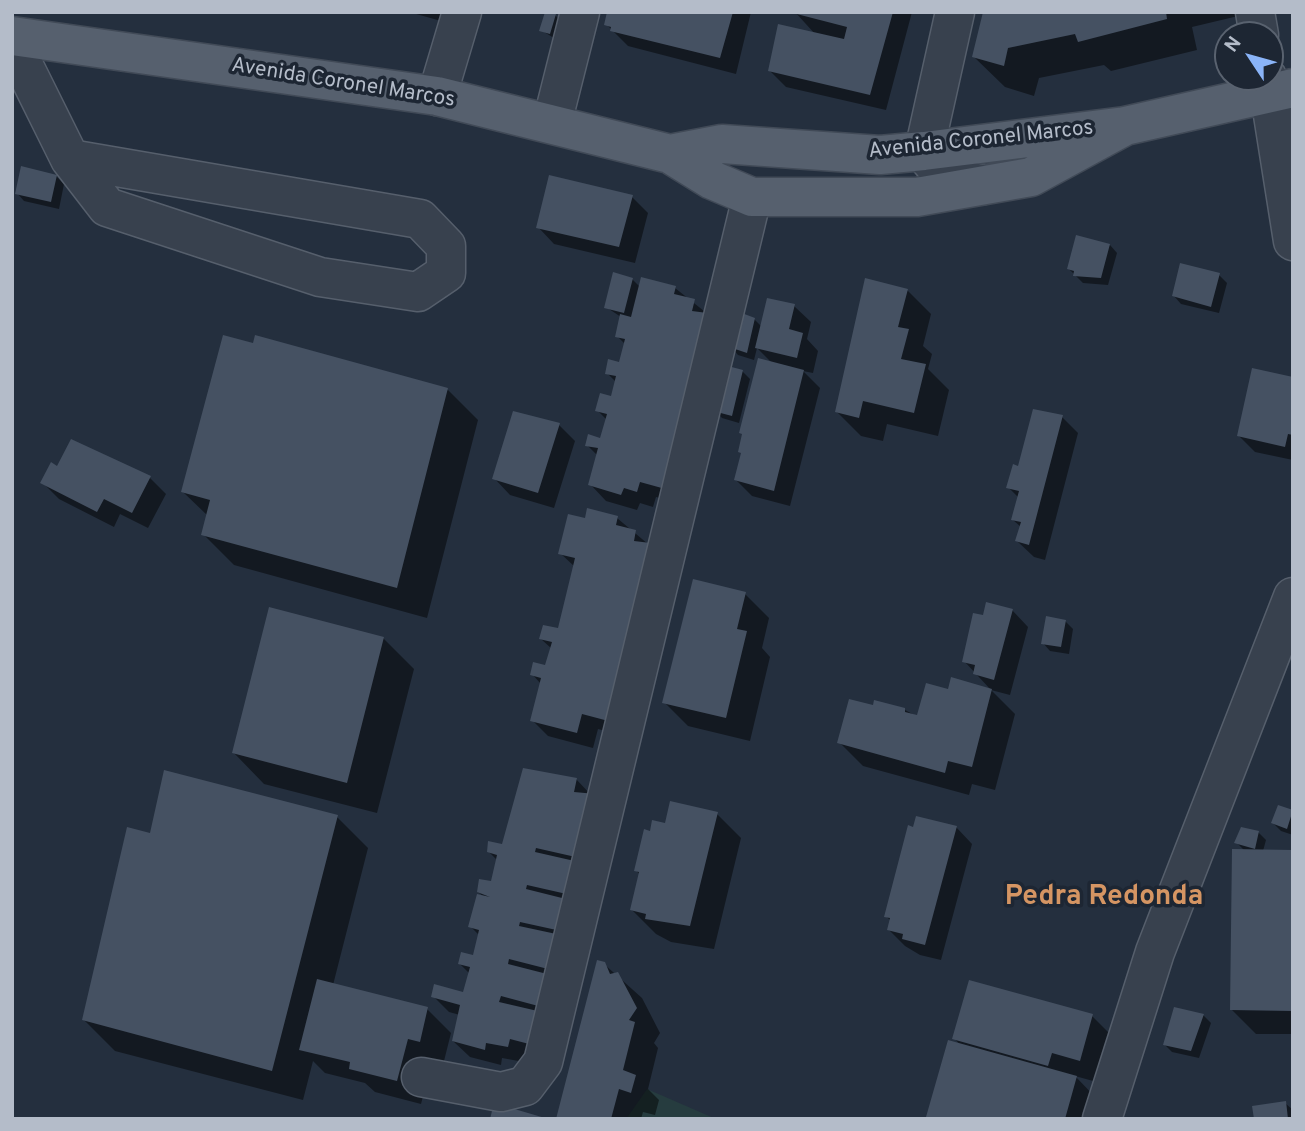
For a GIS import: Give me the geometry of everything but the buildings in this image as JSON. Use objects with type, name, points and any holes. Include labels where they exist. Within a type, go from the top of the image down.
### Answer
[{"type":"main road","name":"Avenida Coronel Marcos","points":[[12,36],[437,96],[670,154],[712,180],[752,197],[918,197],[1031,177],[1125,126]]},
{"type":"main road","name":"Avenida Coronel Marcos","points":[[670,154],[722,144],[880,155],[924,151],[1125,126],[1257,91]]},
{"type":"street","points":[[437,96],[462,12]]},
{"type":"street","points":[[955,12],[924,151],[941,173],[952,179],[985,185]]},
{"type":"street","points":[[552,123],[578,21]]},
{"type":"street","points":[[12,42],[70,159],[107,207],[320,277],[418,292],[446,273],[446,246],[420,219],[70,159]]},
{"type":"street","points":[[1277,91],[1293,241]]},
{"type":"street","points":[[421,1077],[501,1092],[525,1086],[543,1062],[752,197]]},
{"type":"street","points":[[1102,1119],[1155,952],[1293,597]]},
{"type":"green space","points":[[647,1089],[716,1119],[626,1119]]},
{"type":"district","name":"Pedra Redonda","points":[[1104,898]]}]
